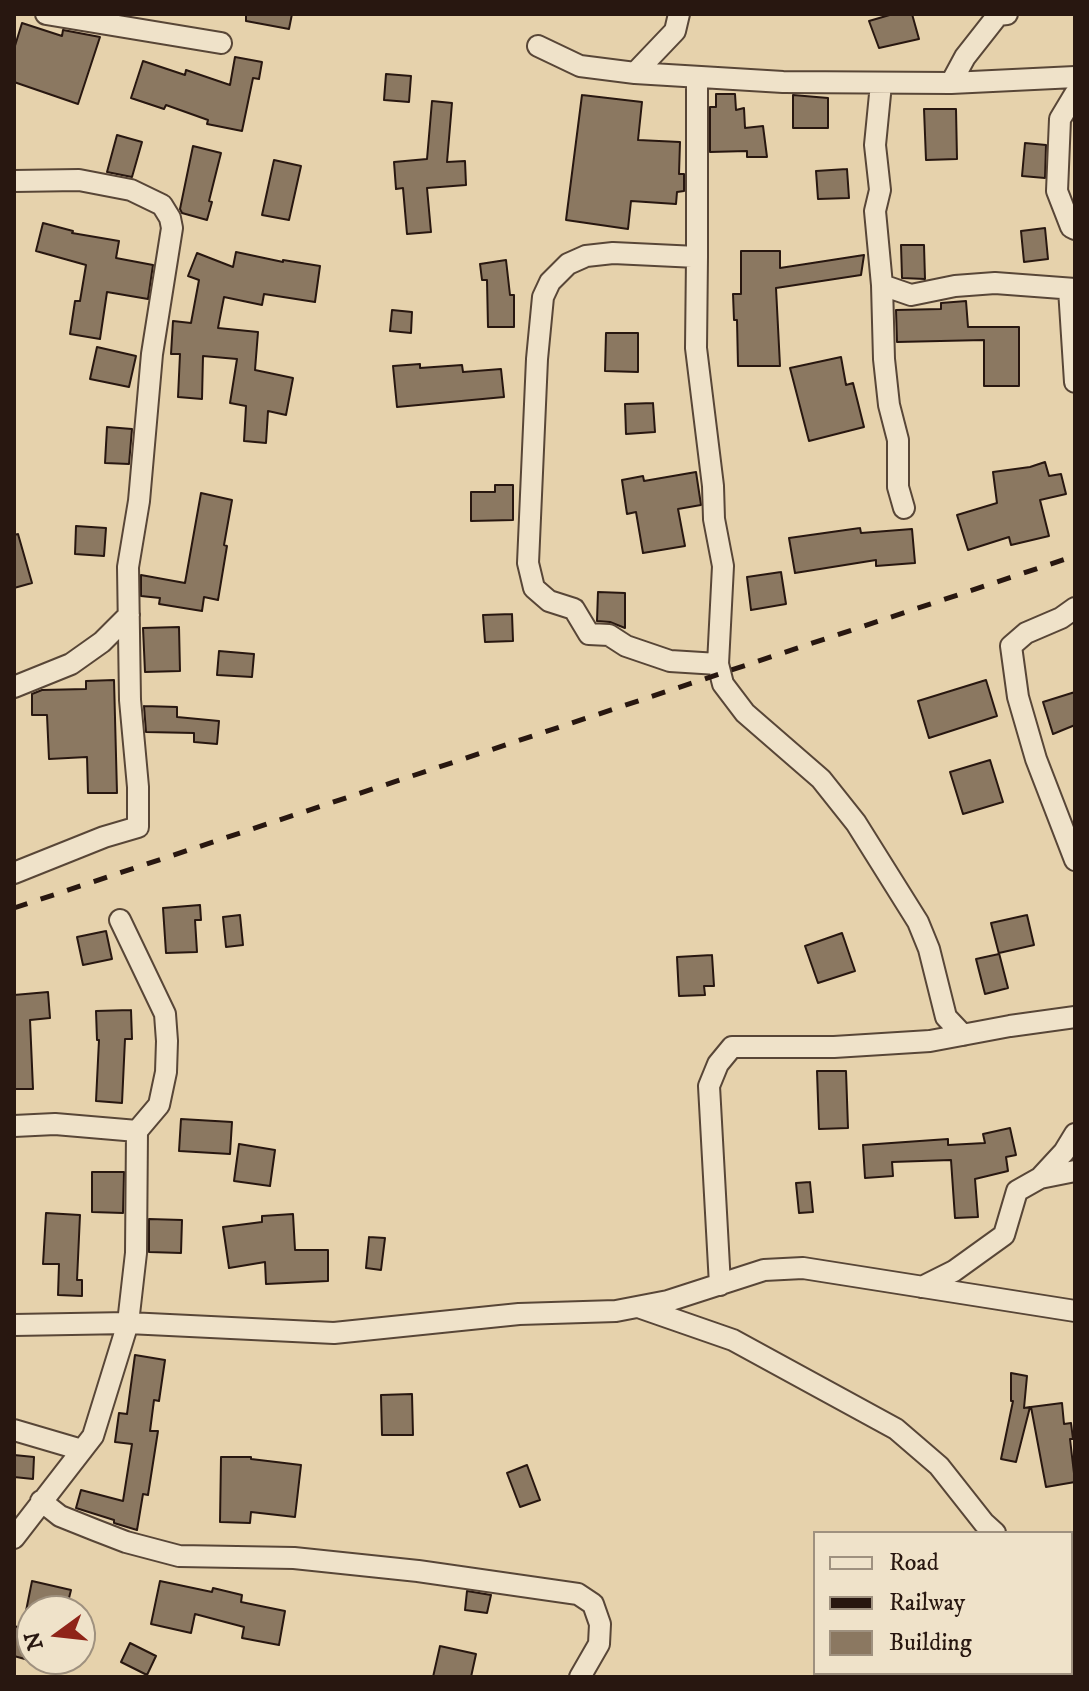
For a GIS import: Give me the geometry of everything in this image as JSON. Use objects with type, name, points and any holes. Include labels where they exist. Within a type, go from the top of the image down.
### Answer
[{"type":"street","points":[[46,14],[221,43]]},
{"type":"street","points":[[635,73],[675,31],[679,14]]},
{"type":"street","points":[[951,83],[965,57],[998,15],[1007,14]]},
{"type":"street","points":[[538,46],[580,66],[697,77],[881,84],[1075,77]]},
{"type":"street","points":[[697,77],[696,348],[713,486],[714,519],[723,566],[718,664],[723,684],[745,713],[821,779],[856,823],[918,922],[929,949],[946,1017],[963,1035]]},
{"type":"street","points":[[881,84],[875,145],[880,190],[875,211],[882,285],[884,359],[889,405],[898,440],[898,487],[904,508]]},
{"type":"street","points":[[1074,234],[1057,191],[1060,119],[1075,94]]},
{"type":"street","points":[[14,181],[79,180],[131,190],[162,205],[170,218],[169,250],[152,354],[139,501],[128,567],[130,700],[138,787],[138,827],[104,837],[14,873]]},
{"type":"street","points":[[697,257],[613,253],[586,256],[568,264],[550,282],[543,297],[537,359],[528,563],[534,588],[549,601],[574,609],[589,634],[609,635],[626,646],[670,661],[718,664]]},
{"type":"street","points":[[882,285],[911,295],[955,286],[995,283],[1072,289],[1075,382]]},
{"type":"street","points":[[1075,608],[1061,618],[1026,633],[1011,646],[1018,697],[1036,759],[1075,860]]},
{"type":"street","points":[[14,687],[71,664],[102,642],[129,615]]},
{"type":"street","points":[[14,1538],[93,1436],[128,1323],[136,1253],[137,1131],[159,1105],[166,1072],[166,1028],[165,1014],[120,920]]},
{"type":"street","points":[[720,1285],[709,1086],[718,1064],[732,1047],[834,1047],[930,1041],[1075,1017]]},
{"type":"street","points":[[14,1126],[55,1124],[137,1131]]},
{"type":"street","points":[[922,1287],[954,1271],[1004,1235],[1017,1191],[1040,1178],[1064,1152],[1075,1134]]},
{"type":"street","points":[[1040,1178],[1075,1171]]},
{"type":"street","points":[[14,1325],[128,1323],[334,1333],[519,1314],[616,1311],[668,1301],[764,1270],[803,1268],[1075,1311]]},
{"type":"street","points":[[636,1307],[733,1340],[896,1429],[939,1466],[993,1531]]},
{"type":"street","points":[[14,1430],[82,1450]]},
{"type":"street","points":[[41,1501],[60,1516],[95,1530],[179,1556],[294,1558],[418,1571],[578,1594],[593,1604],[600,1624],[599,1644],[580,1677]]},
{"type":"building","points":[[246,14],[292,14],[289,29],[246,21]]},
{"type":"building","points":[[893,14],[912,14],[919,39],[879,48],[869,21]]},
{"type":"building","points":[[22,23],[62,36],[63,30],[100,37],[78,104],[14,82],[14,49]]},
{"type":"building","points":[[235,57],[262,62],[259,79],[253,78],[242,131],[207,124],[208,120],[166,105],[164,109],[131,98],[143,61],[185,75],[186,70],[230,85]]},
{"type":"building","points":[[386,74],[411,76],[409,102],[384,100]]},
{"type":"building","points":[[716,94],[735,94],[736,110],[744,108],[745,128],[763,126],[767,157],[747,157],[747,151],[710,152],[710,107],[716,107]]},
{"type":"building","points":[[582,95],[642,102],[638,140],[680,142],[679,174],[684,174],[684,191],[677,192],[676,204],[631,201],[628,229],[566,220]]},
{"type":"building","points":[[793,95],[828,98],[828,128],[793,128]]},
{"type":"building","points":[[432,101],[452,103],[447,162],[465,161],[466,185],[427,188],[431,232],[407,234],[403,188],[396,189],[394,162],[427,159]]},
{"type":"building","points":[[924,109],[956,109],[957,159],[926,160]]},
{"type":"building","points":[[117,135],[142,142],[132,177],[107,172]]},
{"type":"building","points":[[1025,143],[1046,145],[1045,178],[1022,176]]},
{"type":"building","points":[[193,146],[221,153],[207,220],[182,213],[180,209]]},
{"type":"building","points":[[274,160],[301,166],[289,220],[262,215]]},
{"type":"building","points":[[847,169],[849,198],[818,199],[816,171]]},
{"type":"building","points":[[43,223],[72,233],[119,241],[116,258],[153,265],[148,299],[107,292],[100,339],[70,334],[75,301],[80,301],[86,265],[36,251]]},
{"type":"building","points":[[1045,228],[1048,259],[1024,262],[1021,231]]},
{"type":"building","points":[[901,245],[924,245],[925,279],[902,278]]},
{"type":"building","points":[[741,251],[780,251],[780,268],[864,255],[861,275],[776,288],[780,366],[738,366],[733,294],[741,294]]},
{"type":"building","points":[[236,252],[320,266],[315,302],[264,294],[262,305],[224,297],[218,328],[258,332],[255,370],[293,378],[286,415],[268,411],[266,443],[244,441],[246,406],[230,403],[237,359],[203,356],[202,399],[178,397],[180,354],[171,354],[173,321],[191,323],[199,280],[188,276],[197,253],[233,267]]},
{"type":"building","points":[[506,260],[510,295],[514,295],[514,327],[488,327],[487,280],[482,280],[480,264]]},
{"type":"building","points":[[966,301],[968,327],[1019,327],[1019,386],[984,386],[984,340],[897,342],[896,310],[941,309],[941,303]]},
{"type":"building","points":[[392,310],[412,312],[411,333],[390,331]]},
{"type":"building","points":[[606,333],[638,333],[638,372],[605,371]]},
{"type":"building","points":[[97,347],[136,356],[129,387],[90,379]]},
{"type":"building","points":[[841,357],[846,385],[853,383],[864,427],[809,441],[790,368]]},
{"type":"building","points":[[420,364],[420,368],[462,365],[463,372],[501,369],[504,397],[397,407],[393,366]]},
{"type":"building","points":[[653,403],[655,432],[626,434],[625,404]]},
{"type":"building","points":[[107,427],[132,429],[129,464],[105,463]]},
{"type":"building","points":[[1045,462],[1049,476],[1061,474],[1066,494],[1040,500],[1049,536],[1011,545],[1009,537],[968,550],[957,515],[997,503],[993,472]]},
{"type":"building","points":[[696,472],[701,505],[678,509],[685,546],[643,553],[636,512],[627,514],[622,480],[643,476],[644,481]]},
{"type":"building","points":[[495,485],[513,485],[513,520],[471,521],[471,492],[495,492]]},
{"type":"building","points":[[201,493],[232,500],[218,600],[204,597],[202,611],[159,604],[160,598],[141,596],[141,575],[185,583]]},
{"type":"building","points":[[76,526],[106,528],[104,556],[75,554]]},
{"type":"building","points":[[860,528],[861,533],[912,529],[915,563],[876,566],[876,560],[795,573],[789,538]]},
{"type":"building","points":[[18,534],[32,583],[14,588],[14,535]]},
{"type":"building","points":[[781,572],[786,604],[751,610],[747,577]]},
{"type":"building","points":[[598,592],[625,593],[625,628],[597,621]]},
{"type":"building","points":[[512,614],[513,641],[485,642],[483,615]]},
{"type":"building","points":[[179,627],[180,671],[145,672],[143,628]]},
{"type":"building","points":[[219,651],[254,654],[252,677],[217,675]]},
{"type":"building","points":[[114,680],[117,793],[88,793],[87,757],[49,759],[47,715],[32,715],[32,694],[42,690],[86,689],[86,681]]},
{"type":"building","points":[[986,680],[997,716],[929,738],[918,701]]},
{"type":"building","points":[[1075,692],[1075,725],[1053,734],[1043,702]]},
{"type":"building","points":[[144,706],[177,707],[177,717],[219,721],[217,744],[194,742],[194,733],[146,732]]},
{"type":"building","points":[[990,760],[1003,802],[963,814],[950,772]]},
{"type":"building","points":[[200,905],[201,920],[195,920],[197,952],[166,953],[163,908]]},
{"type":"building","points":[[240,915],[243,945],[226,947],[223,917]]},
{"type":"building","points":[[1027,915],[1034,945],[999,953],[1008,988],[985,994],[976,959],[999,954],[991,923]]},
{"type":"building","points":[[106,931],[112,959],[83,965],[77,937]]},
{"type":"building","points":[[842,933],[855,971],[818,983],[805,946]]},
{"type":"building","points":[[712,955],[714,986],[704,986],[705,995],[679,996],[677,957]]},
{"type":"building","points":[[48,992],[50,1018],[30,1020],[33,1089],[14,1089],[14,995]]},
{"type":"building","points":[[131,1010],[132,1039],[125,1039],[122,1103],[96,1101],[99,1040],[96,1011]]},
{"type":"building","points":[[817,1071],[846,1071],[848,1128],[819,1129]]},
{"type":"building","points":[[181,1119],[232,1122],[230,1154],[179,1151]]},
{"type":"building","points":[[1010,1128],[1016,1155],[1006,1157],[1008,1171],[975,1179],[978,1217],[955,1218],[951,1160],[892,1162],[893,1176],[865,1178],[863,1145],[948,1139],[948,1145],[985,1143],[983,1134]]},
{"type":"building","points":[[239,1144],[275,1150],[270,1186],[234,1181]]},
{"type":"building","points":[[92,1172],[124,1172],[123,1213],[92,1212]]},
{"type":"building","points":[[810,1182],[813,1212],[799,1213],[796,1183]]},
{"type":"building","points":[[46,1213],[80,1215],[77,1280],[82,1280],[82,1296],[58,1295],[59,1264],[43,1264]]},
{"type":"building","points":[[293,1214],[295,1250],[328,1250],[328,1281],[266,1284],[265,1262],[229,1268],[223,1227],[262,1222],[262,1216]]},
{"type":"building","points":[[149,1219],[182,1220],[181,1253],[149,1252]]},
{"type":"building","points":[[369,1237],[385,1238],[381,1270],[366,1268]]},
{"type":"building","points":[[135,1355],[165,1360],[159,1401],[154,1400],[150,1431],[158,1431],[148,1495],[143,1494],[137,1530],[76,1508],[81,1490],[123,1501],[132,1444],[115,1442],[119,1413],[127,1414]]},
{"type":"building","points":[[1011,1373],[1027,1376],[1024,1408],[1030,1407],[1016,1462],[1001,1459],[1013,1401]]},
{"type":"building","points":[[412,1394],[413,1435],[382,1435],[381,1395]]},
{"type":"building","points":[[1062,1403],[1064,1424],[1071,1423],[1075,1482],[1046,1487],[1031,1407]]},
{"type":"building","points":[[14,1455],[34,1457],[33,1479],[14,1477]]},
{"type":"building","points":[[221,1457],[251,1457],[301,1465],[295,1517],[251,1512],[250,1523],[220,1522]]},
{"type":"building","points":[[527,1465],[540,1500],[520,1507],[507,1473]]},
{"type":"building","points":[[32,1581],[71,1590],[70,1595],[29,1595]]},
{"type":"building","points":[[160,1581],[212,1592],[213,1588],[242,1595],[241,1602],[285,1611],[279,1645],[242,1638],[244,1627],[195,1614],[191,1633],[151,1624]]},
{"type":"building","points":[[467,1591],[491,1595],[487,1613],[465,1610]]},
{"type":"building","points":[[14,1626],[16,1657],[14,1656]]},
{"type":"building","points":[[130,1643],[156,1656],[147,1675],[121,1662]]},
{"type":"building","points":[[440,1646],[476,1654],[471,1677],[433,1677]]},
{"type":"railway","points":[[14,908],[1075,556]]}]
